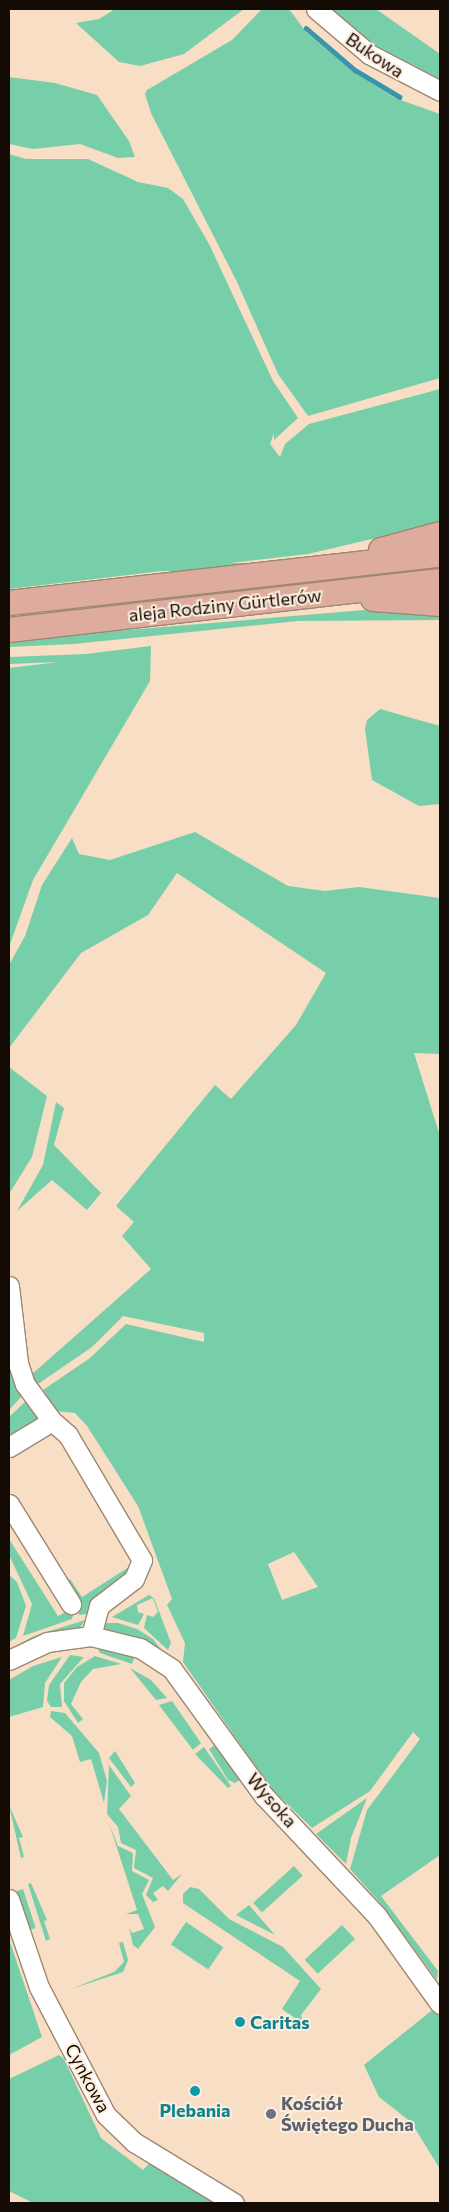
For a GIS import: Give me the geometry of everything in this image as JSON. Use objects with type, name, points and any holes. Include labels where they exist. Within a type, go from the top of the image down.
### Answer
[{"type":"main road","points":[[307,570],[440,534]]},
{"type":"main road","name":"aleja Rodziny Gürtlerów","points":[[9,603],[440,555]]},
{"type":"main road","name":"aleja Rodziny Gürtlerów","points":[[9,630],[440,580]]},
{"type":"main road","points":[[321,594],[440,604]]},
{"type":"street","name":"Bukowa","points":[[316,9],[370,54],[440,91]]},
{"type":"street","points":[[9,1286],[20,1372],[52,1421],[68,1435],[142,1560],[134,1579],[98,1606],[85,1636],[39,1645],[9,1660]]},
{"type":"street","points":[[9,1447],[52,1421]]},
{"type":"street","points":[[9,1504],[71,1604]]},
{"type":"street","name":"Wysoka","points":[[85,1636],[140,1648],[184,1682],[264,1796],[377,1916],[440,2004]]},
{"type":"street","name":"Cynkowa","points":[[9,1899],[38,1987],[106,2115],[134,2142],[234,2203]]},
{"type":"green space","points":[[115,9],[244,9],[184,54],[140,66],[119,62],[76,23],[99,19]]},
{"type":"green space","points":[[262,9],[289,9],[306,32],[352,71],[395,98],[440,114],[440,378],[308,416],[278,374],[237,282],[151,113],[145,94],[147,90],[232,40]]},
{"type":"green space","points":[[302,9],[368,63],[440,103],[370,67]]},
{"type":"green space","points":[[332,9],[376,9],[440,54],[440,79],[374,45]]},
{"type":"green space","points":[[9,77],[55,83],[97,95],[129,141],[135,157],[118,158],[80,144],[33,149],[9,144]]},
{"type":"green space","points":[[9,154],[26,159],[88,159],[138,182],[168,188],[183,199],[209,244],[273,381],[298,418],[274,440],[274,433],[270,444],[280,457],[285,444],[309,424],[440,389],[440,523],[308,554],[9,589]]},
{"type":"green space","points":[[9,563],[440,563],[440,571],[9,571]]},
{"type":"green space","points":[[365,610],[440,612],[440,620],[298,621],[74,644],[9,647],[9,640]]},
{"type":"green space","points":[[151,646],[150,681],[33,880],[9,947],[9,668],[59,662],[9,664],[9,657],[86,654]]},
{"type":"green space","points":[[380,709],[440,726],[440,804],[419,806],[372,780],[365,729],[367,720]]},
{"type":"green space","points":[[195,832],[288,886],[325,891],[359,887],[440,898],[440,1054],[414,1053],[440,1136],[440,1855],[381,1896],[438,1971],[437,1980],[382,1905],[350,1869],[367,1810],[420,1739],[413,1732],[370,1791],[312,1828],[270,1787],[183,1662],[185,1643],[167,1605],[172,1599],[138,1506],[87,1426],[75,1413],[55,1411],[40,1392],[90,1358],[126,1324],[204,1342],[204,1333],[123,1316],[92,1347],[35,1386],[31,1375],[151,1269],[122,1236],[134,1222],[116,1206],[215,1085],[231,1099],[296,1025],[326,973],[177,873],[148,915],[81,953],[9,1048],[9,965],[25,936],[42,885],[72,838],[79,854],[110,860]],"holes":[[[294,1552],[318,1587],[282,1600],[268,1564]]]},
{"type":"green space","points":[[9,1067],[47,1096],[32,1157],[9,1194]]},
{"type":"green space","points":[[56,1102],[64,1108],[54,1145],[101,1193],[87,1210],[52,1180],[17,1211],[43,1165]]},
{"type":"green space","points":[[9,1291],[23,1395],[9,1410]]},
{"type":"green space","points":[[27,1400],[38,1418],[9,1440],[9,1417]]},
{"type":"green space","points":[[9,1539],[58,1616],[75,1607],[72,1619],[23,1636],[32,1604],[9,1555]]},
{"type":"green space","points":[[129,1567],[135,1567],[87,1614],[79,1615],[79,1605],[66,1582],[70,1579],[82,1597]]},
{"type":"green space","points":[[9,1575],[17,1582],[26,1606],[16,1638],[9,1642]]},
{"type":"green space","points":[[149,1595],[154,1598],[171,1643],[168,1650],[144,1628],[147,1615],[153,1617],[158,1612],[153,1598],[137,1605],[138,1612],[144,1614],[138,1625],[112,1617]]},
{"type":"green space","points":[[85,1620],[80,1628],[10,1649],[34,1636]]},
{"type":"green space","points":[[100,1623],[118,1623],[137,1629],[153,1639],[163,1652],[105,1631]]},
{"type":"green space","points":[[96,1645],[136,1653],[132,1664],[100,1653]]},
{"type":"green space","points":[[70,1655],[84,1657],[60,1684],[62,1707],[51,1707],[47,1701],[49,1685]]},
{"type":"green space","points":[[95,1656],[121,1664],[93,1669],[81,1682],[71,1704],[83,1719],[78,1723],[64,1701],[64,1683],[77,1667]]},
{"type":"green space","points":[[62,1657],[45,1683],[43,1707],[9,1717],[9,1680],[33,1666]]},
{"type":"green space","points":[[130,1668],[151,1680],[167,1698],[156,1700]]},
{"type":"green space","points":[[172,1701],[201,1743],[193,1750],[159,1705]]},
{"type":"green space","points":[[51,1711],[65,1713],[99,1753],[107,1781],[104,1803],[91,1759],[80,1762],[72,1736],[50,1717]]},
{"type":"green space","points":[[219,1742],[243,1778],[235,1783],[228,1780],[209,1749]]},
{"type":"green space","points":[[204,1747],[231,1786],[228,1788],[195,1754]]},
{"type":"green space","points":[[115,1751],[135,1783],[131,1787],[109,1758]]},
{"type":"green space","points":[[109,1765],[131,1796],[119,1809],[173,1880],[182,1874],[168,1891],[163,1886],[153,1893],[158,1900],[153,1902],[146,1895],[153,1878],[134,1868],[136,1850],[121,1843],[118,1827],[107,1814]]},
{"type":"green space","points":[[367,1798],[351,1838],[346,1864],[316,1834]]},
{"type":"green space","points":[[9,1805],[23,1837],[19,1838],[24,1857],[21,1858]]},
{"type":"green space","points":[[109,1823],[118,1846],[133,1853],[132,1871],[149,1880],[142,1894],[155,1927],[138,1949],[133,1945],[129,1928],[132,1933],[144,1929],[138,1914],[126,1914],[137,1910]]},
{"type":"green space","points":[[294,1866],[303,1876],[262,1912],[253,1903]]},
{"type":"green space","points":[[31,1883],[47,1920],[44,1921],[50,1939],[46,1941],[28,1884]]},
{"type":"green space","points":[[190,1887],[199,1889],[229,1919],[283,1947],[321,1989],[301,2015],[303,2024],[282,2009],[300,1981],[183,1903],[183,1894]]},
{"type":"green space","points":[[23,1889],[36,1928],[26,1931],[13,1892]]},
{"type":"green space","points":[[249,1905],[275,1935],[236,1915]]},
{"type":"green space","points":[[186,1922],[223,1947],[208,1970],[171,1944]]},
{"type":"green space","points":[[342,1925],[355,1939],[318,1974],[305,1960]]},
{"type":"green space","points":[[9,1939],[42,2037],[9,2055]]},
{"type":"green space","points":[[123,1942],[128,1960],[123,1972],[71,1989],[114,1972],[124,1962],[119,1943]]},
{"type":"green space","points":[[431,2011],[440,2016],[440,2169],[411,2122],[379,2097],[364,2065]]},
{"type":"green space","points":[[59,2055],[64,2059],[101,2138],[143,2170],[152,2160],[226,2203],[33,2203],[9,2191],[9,2079]]},
{"type":"waterway","points":[[306,28],[355,70],[400,97]]},
{"type":"place","name":"Caritas","points":[[240,2022]]},
{"type":"place","name":"Plebania","points":[[195,2091]]},
{"type":"place","name":"Kościół Świętego Ducha","points":[[271,2114]]}]
